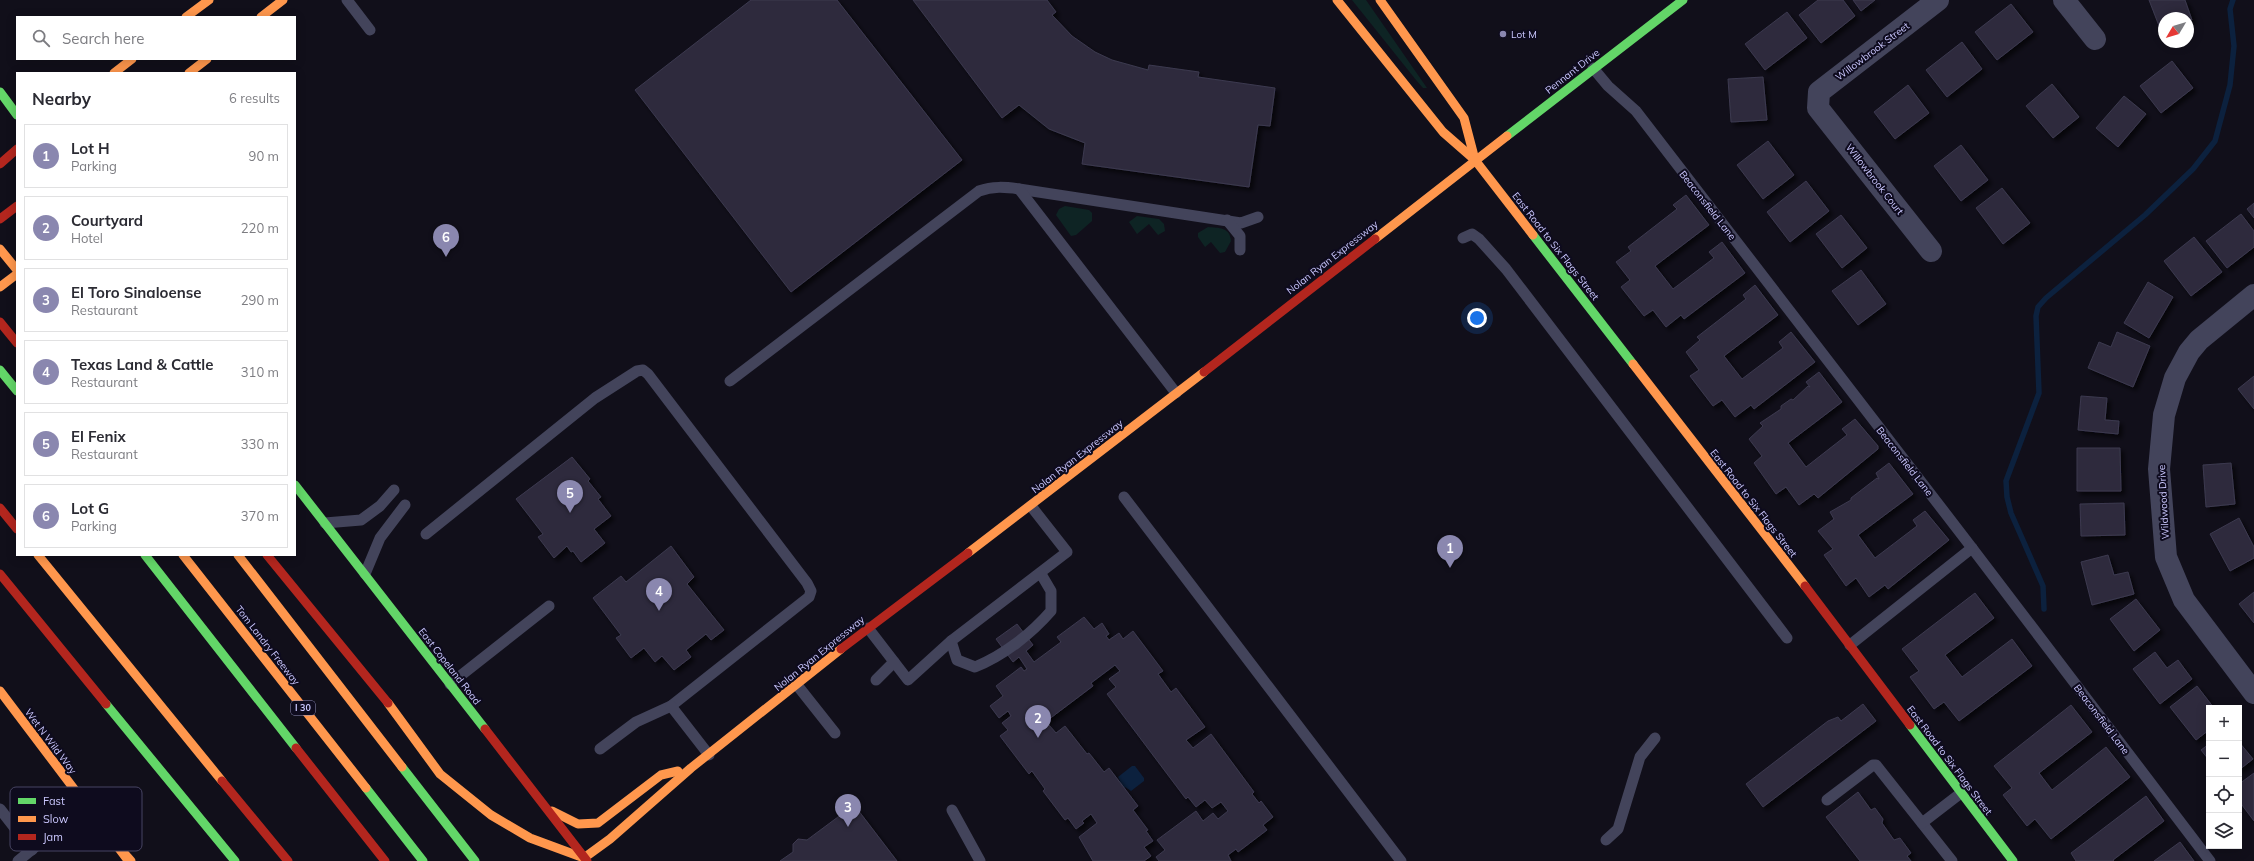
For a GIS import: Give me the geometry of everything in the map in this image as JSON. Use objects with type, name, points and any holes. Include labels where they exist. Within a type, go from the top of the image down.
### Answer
[{"type":"main road","points":[[187,16],[208,0]]},
{"type":"main road","points":[[263,16],[284,0]]},
{"type":"main road","name":"East Road to Six Flags Street","points":[[1337,0],[1443,132],[1475,160],[1850,645],[2013,861]]},
{"type":"main road","name":"East Road to Six Flags Street","points":[[1380,0],[1464,118],[1475,160]]},
{"type":"main road","name":"Pennant Drive","points":[[1475,160],[1683,0]]},
{"type":"main road","points":[[115,72],[131,60]]},
{"type":"main road","points":[[190,72],[206,60]]},
{"type":"main road","points":[[0,92],[16,114]]},
{"type":"main road","points":[[0,164],[16,150]]},
{"type":"main road","name":"Nolan Ryan Expressway","points":[[586,859],[691,768],[868,628],[1031,506],[1475,160]]},
{"type":"main road","points":[[3,217],[16,207]]},
{"type":"main road","points":[[0,249],[16,269]]},
{"type":"main road","points":[[0,288],[16,275]]},
{"type":"main road","points":[[0,322],[16,343]]},
{"type":"main road","points":[[0,370],[16,391]]},
{"type":"main road","name":"East Copeland Road","points":[[296,486],[586,859]]},
{"type":"main road","points":[[0,508],[16,528]]},
{"type":"main road","points":[[39,556],[288,861]]},
{"type":"main road","points":[[146,556],[384,861]]},
{"type":"main road","name":"Tom Landry Freeway","points":[[184,556],[423,861]]},
{"type":"main road","points":[[239,556],[475,861]]},
{"type":"main road","points":[[268,556],[378,691],[440,774],[491,815],[530,838],[586,859]]},
{"type":"main road","points":[[0,574],[235,861]]},
{"type":"main road","name":"Wet N Wild Way","points":[[0,691],[72,787]]},
{"type":"main road","name":"Nolan Ryan Expressway","points":[[546,808],[578,824],[598,823],[661,775],[691,768]]},
{"type":"main road","name":"Wet N Wild Way","points":[[122,851],[130,861]]},
{"type":"street","name":"Willowbrook Street","points":[[1818,108],[1819,92],[1938,0]]},
{"type":"street","points":[[2064,0],[2096,39]]},
{"type":"street","name":"Willowbrook Court","points":[[1818,108],[1931,251]]},
{"type":"street","name":"Wildwood Drive","points":[[2253,298],[2199,340],[2189,352],[2176,378],[2164,415],[2159,469],[2166,557],[2184,600],[2254,693]]},
{"type":"lane","points":[[347,0],[370,30]]},
{"type":"lane","name":"Beaconsfield Lane","points":[[1593,68],[1608,86],[1636,111],[1972,548],[2210,861]]},
{"type":"lane","points":[[730,382],[980,191],[990,187],[1020,188],[1241,223],[1258,218]]},
{"type":"lane","points":[[1020,188],[1176,393]]},
{"type":"lane","points":[[1226,220],[1240,236],[1240,250]]},
{"type":"lane","points":[[1463,238],[1472,234],[1479,239],[1506,269],[1787,638]]},
{"type":"lane","points":[[426,534],[595,398],[637,371],[644,370],[807,583],[811,591],[809,597],[671,706],[636,722],[600,749]]},
{"type":"lane","points":[[325,523],[361,520],[380,506],[394,490]]},
{"type":"lane","points":[[1124,497],[1401,861]]},
{"type":"lane","points":[[365,574],[380,538],[405,505]]},
{"type":"lane","points":[[868,628],[908,680],[951,641],[1041,574],[1067,552],[1031,506]]},
{"type":"lane","points":[[1850,645],[1972,548]]},
{"type":"lane","points":[[951,641],[958,660],[975,667],[994,659],[1041,622],[1051,611],[1051,591],[1041,574]]},
{"type":"lane","points":[[450,684],[549,606]]},
{"type":"lane","points":[[876,680],[894,662]]},
{"type":"lane","points":[[797,685],[835,733]]},
{"type":"lane","points":[[671,706],[709,755]]},
{"type":"lane","points":[[1606,840],[1618,829],[1640,757],[1655,738]]},
{"type":"lane","points":[[1827,800],[1873,765],[1876,765],[1952,861]]},
{"type":"lane","points":[[1922,823],[1961,793]]},
{"type":"lane","points":[[0,809],[10,822]]},
{"type":"lane","points":[[952,810],[980,861]]},
{"type":"lane","points":[[18,861],[31,851]]},
{"type":"green space","points":[[1352,0],[1366,0],[1427,88],[1423,88],[1416,80]]},
{"type":"green space","points":[[1065,206],[1089,210],[1092,213],[1092,221],[1076,235],[1071,236],[1056,215],[1059,209]]},
{"type":"green space","points":[[1137,216],[1159,219],[1164,224],[1165,231],[1158,235],[1149,224],[1137,234],[1129,222]]},
{"type":"green space","points":[[1208,227],[1223,229],[1229,233],[1231,241],[1225,252],[1220,253],[1211,242],[1205,247],[1198,237],[1198,233]]},
{"type":"water","points":[[1132,766],[1135,766],[1144,778],[1144,781],[1131,791],[1125,787],[1123,789],[1118,783],[1120,781],[1118,777]]},
{"type":"building","points":[[751,0],[837,0],[962,160],[791,292],[635,90]]},
{"type":"building","points":[[913,0],[1047,0],[1056,12],[1052,15],[1072,36],[1095,52],[1112,60],[1148,70],[1149,65],[1199,72],[1198,77],[1275,88],[1270,126],[1258,125],[1249,187],[1082,164],[1085,143],[1049,129],[1019,105],[1002,118]]},
{"type":"building","points":[[1818,0],[1843,0],[1855,16],[1821,43],[1799,15]]},
{"type":"building","points":[[1853,0],[1875,0],[1861,11]]},
{"type":"building","points":[[2149,0],[2185,0],[2189,12],[2158,12],[2158,23]]},
{"type":"building","points":[[2011,4],[2033,32],[1997,60],[1975,32]]},
{"type":"building","points":[[1787,12],[1807,38],[1765,70],[1745,44]]},
{"type":"building","points":[[1962,42],[1982,69],[1947,97],[1926,70]]},
{"type":"building","points":[[2172,61],[2193,88],[2161,113],[2140,86]]},
{"type":"building","points":[[1763,77],[1767,120],[1731,122],[1728,79]]},
{"type":"building","points":[[2052,84],[2079,117],[2053,138],[2026,106]]},
{"type":"building","points":[[1908,85],[1929,113],[1895,139],[1874,112]]},
{"type":"building","points":[[2124,96],[2146,114],[2118,147],[2096,128]]},
{"type":"building","points":[[1768,141],[1794,175],[1763,199],[1737,165]]},
{"type":"building","points":[[1961,145],[1988,180],[1961,201],[1934,166]]},
{"type":"building","points":[[1806,181],[1829,211],[1790,242],[1767,212]]},
{"type":"building","points":[[2002,188],[2030,223],[2003,244],[1976,208]]},
{"type":"building","points":[[1686,195],[1709,225],[1655,266],[1673,289],[1714,258],[1709,252],[1722,242],[1745,273],[1684,319],[1681,315],[1666,327],[1653,310],[1644,316],[1621,287],[1630,280],[1616,262],[1631,251],[1628,247],[1677,209],[1673,205]]},
{"type":"building","points":[[2254,203],[2254,218],[2247,209]]},
{"type":"building","points":[[2241,214],[2254,231],[2254,247],[2227,268],[2206,241]]},
{"type":"building","points":[[1841,215],[1867,248],[1842,268],[1816,234]]},
{"type":"building","points":[[2194,237],[2222,272],[2191,296],[2164,261]]},
{"type":"building","points":[[1861,270],[1886,304],[1858,325],[1832,291]]},
{"type":"building","points":[[2148,282],[2173,297],[2149,338],[2124,323]]},
{"type":"building","points":[[1755,285],[1778,315],[1724,356],[1742,379],[1783,348],[1779,342],[1791,332],[1815,362],[1754,409],[1751,405],[1735,417],[1722,400],[1713,406],[1690,376],[1699,370],[1686,352],[1700,340],[1697,337],[1746,299],[1743,295]]},
{"type":"building","points":[[2117,332],[2150,346],[2133,387],[2088,368],[2099,342],[2111,347]]},
{"type":"building","points":[[1819,372],[1842,402],[1788,443],[1806,467],[1847,435],[1842,429],[1855,419],[1878,446],[1878,449],[1818,498],[1814,494],[1799,505],[1786,487],[1776,494],[1754,463],[1762,456],[1749,439],[1763,426],[1760,423],[1781,409],[1781,406],[1791,399],[1793,400],[1808,386],[1810,387],[1806,382]]},
{"type":"building","points":[[2254,376],[2254,409],[2238,389]]},
{"type":"building","points":[[2081,396],[2107,398],[2105,420],[2119,421],[2118,434],[2078,430]]},
{"type":"building","points":[[2077,448],[2120,448],[2121,491],[2077,491]]},
{"type":"building","points":[[572,457],[590,479],[588,481],[601,497],[598,499],[611,516],[594,529],[605,543],[581,562],[573,551],[571,552],[567,546],[554,558],[538,537],[543,534],[516,499]]},
{"type":"building","points":[[1889,463],[1913,494],[1858,535],[1875,558],[1917,526],[1913,520],[1925,511],[1949,540],[1888,589],[1885,585],[1869,597],[1856,578],[1846,586],[1824,555],[1833,549],[1818,531],[1834,519],[1830,512],[1851,500],[1851,498],[1877,478],[1879,479],[1876,473]]},
{"type":"building","points":[[2231,463],[2235,504],[2206,507],[2203,465]]},
{"type":"building","points":[[2124,503],[2125,535],[2081,536],[2080,504]]},
{"type":"building","points":[[2239,518],[2254,547],[2254,558],[2230,571],[2210,534]]},
{"type":"building","points":[[671,546],[694,577],[687,584],[724,630],[711,640],[706,634],[686,650],[691,657],[674,670],[662,656],[655,662],[644,648],[631,658],[616,638],[621,635],[593,598],[621,576],[626,582]]},
{"type":"building","points":[[2108,555],[2114,575],[2128,572],[2134,594],[2092,605],[2081,562]]},
{"type":"building","points":[[2254,592],[2254,623],[2239,604]]},
{"type":"building","points":[[1975,593],[1994,618],[1945,655],[1962,677],[2012,639],[2032,666],[1959,721],[1944,702],[1934,709],[1910,677],[1919,671],[1902,649]]},
{"type":"building","points":[[2136,599],[2160,630],[2134,651],[2110,619]]},
{"type":"building","points":[[1084,617],[1094,629],[1102,623],[1109,634],[1106,636],[1109,640],[1119,633],[1123,639],[1133,631],[1163,671],[1158,674],[1171,692],[1176,688],[1205,727],[1186,740],[1193,748],[1211,734],[1254,792],[1252,794],[1259,803],[1261,801],[1273,817],[1263,825],[1267,830],[1238,852],[1236,849],[1228,855],[1231,861],[1159,861],[1156,857],[1165,850],[1157,840],[1196,811],[1203,821],[1213,813],[1218,819],[1228,811],[1221,802],[1212,808],[1205,800],[1196,807],[1188,797],[1186,799],[1107,694],[1116,687],[1109,679],[1120,671],[1115,665],[1091,683],[1093,686],[1036,729],[1039,732],[1049,725],[1056,733],[1065,726],[1087,754],[1089,753],[1104,772],[1109,768],[1138,806],[1133,810],[1148,830],[1146,831],[1153,841],[1144,847],[1151,856],[1144,861],[1093,861],[1079,837],[1097,823],[1091,814],[1082,821],[1084,823],[1076,829],[1068,818],[1065,820],[1043,791],[1045,789],[1032,771],[1029,774],[1000,736],[1008,730],[1002,723],[1011,716],[1008,711],[999,718],[990,706],[1003,696],[996,686],[1021,667],[1024,671],[1027,669],[1019,657],[1013,662],[996,639],[1017,624],[1033,645],[1026,651],[1034,662],[1061,642],[1057,637]]},
{"type":"building","points":[[2155,652],[2167,668],[2178,660],[2192,679],[2160,704],[2133,669]]},
{"type":"building","points":[[2197,686],[2212,705],[2206,705],[2206,732],[2196,740],[2170,707]]},
{"type":"building","points":[[1863,704],[1876,721],[1763,807],[1746,784],[1828,721],[1838,717],[1841,721]]},
{"type":"building","points":[[2071,705],[2092,732],[2039,773],[2052,790],[2106,747],[2130,777],[2051,839],[2035,819],[2027,826],[2003,795],[2012,788],[1994,766]]},
{"type":"building","points":[[2206,746],[2206,756],[2201,750]]},
{"type":"building","points":[[2242,746],[2253,759],[2242,768]]},
{"type":"building","points":[[2254,773],[2254,821],[2242,805],[2242,782]]},
{"type":"building","points":[[1858,792],[1871,810],[1875,808],[1883,819],[1882,823],[1894,840],[1900,838],[1911,853],[1907,856],[1911,861],[1860,861],[1826,817]]},
{"type":"building","points":[[2146,796],[2164,821],[2113,860],[2114,861],[2076,861],[2071,853]]},
{"type":"building","points":[[858,810],[897,861],[780,861],[793,852],[793,844],[798,839],[807,840],[846,811],[851,816]]},
{"type":"building","points":[[2180,842],[2194,861],[2154,861]]},
{"type":"waterway","points":[[2044,609],[2043,586],[2011,513],[2007,497],[2006,481],[2039,393],[2036,316],[2038,307],[2046,298],[2145,215],[2193,169],[2215,141],[2230,85],[2234,46],[2230,9],[2233,0]]},
{"type":"traffic: fast","points":[[1507,136],[1683,0]]},
{"type":"traffic: fast","points":[[0,92],[16,114]]},
{"type":"traffic: fast","points":[[1533,235],[1633,364]]},
{"type":"traffic: fast","points":[[0,370],[16,390]]},
{"type":"traffic: fast","points":[[296,486],[485,729]]},
{"type":"traffic: fast","points":[[146,556],[296,748]]},
{"type":"traffic: fast","points":[[106,704],[235,861]]},
{"type":"traffic: fast","points":[[1910,725],[2013,861]]},
{"type":"traffic: fast","points":[[402,767],[475,861]]},
{"type":"traffic: fast","points":[[366,788],[423,861]]},
{"type":"traffic: slow","points":[[187,16],[209,0]]},
{"type":"traffic: slow","points":[[262,16],[283,0]]},
{"type":"traffic: slow","points":[[1337,0],[1443,132],[1475,160],[1533,235]]},
{"type":"traffic: slow","points":[[1380,0],[1464,118],[1475,160]]},
{"type":"traffic: slow","points":[[115,72],[131,60]]},
{"type":"traffic: slow","points":[[190,72],[206,60]]},
{"type":"traffic: slow","points":[[1375,239],[1507,136]]},
{"type":"traffic: slow","points":[[0,249],[16,269]]},
{"type":"traffic: slow","points":[[0,287],[16,275]]},
{"type":"traffic: slow","points":[[1633,364],[1805,586]]},
{"type":"traffic: slow","points":[[968,553],[1204,372]]},
{"type":"traffic: slow","points":[[39,556],[222,781]]},
{"type":"traffic: slow","points":[[184,556],[366,788]]},
{"type":"traffic: slow","points":[[239,556],[402,767]]},
{"type":"traffic: slow","points":[[584,858],[610,839],[691,768],[841,649]]},
{"type":"traffic: slow","points":[[0,691],[73,787]]},
{"type":"traffic: slow","points":[[388,703],[440,774],[491,815],[530,838],[584,858]]},
{"type":"traffic: slow","points":[[552,811],[578,824],[598,823],[661,775],[678,771]]},
{"type":"traffic: slow","points":[[121,851],[127,859]]},
{"type":"traffic: slow","points":[[122,851],[131,861]]},
{"type":"traffic: jam","points":[[0,164],[16,150]]},
{"type":"traffic: jam","points":[[0,219],[16,207]]},
{"type":"traffic: jam","points":[[1204,372],[1375,239]]},
{"type":"traffic: jam","points":[[0,322],[16,342]]},
{"type":"traffic: jam","points":[[0,508],[16,528]]},
{"type":"traffic: jam","points":[[841,649],[968,553]]},
{"type":"traffic: jam","points":[[268,556],[388,703]]},
{"type":"traffic: jam","points":[[0,574],[106,704]]},
{"type":"traffic: jam","points":[[1805,586],[1910,725]]},
{"type":"traffic: jam","points":[[485,729],[587,861]]},
{"type":"traffic: jam","points":[[296,748],[385,861]]},
{"type":"traffic: jam","points":[[222,781],[288,861]]},
{"type":"place","name":"Lot M","points":[[1503,34]]},
{"type":"place","name":"Lot G","points":[[446,257]]},
{"type":"place","name":"El Fenix","points":[[570,513]]},
{"type":"place","name":"Lot H","points":[[1450,568]]},
{"type":"place","name":"Texas Land & Cattle","points":[[659,611]]},
{"type":"place","name":"Courtyard","points":[[1038,738]]},
{"type":"place","name":"El Toro Sinaloense","points":[[848,827]]}]
